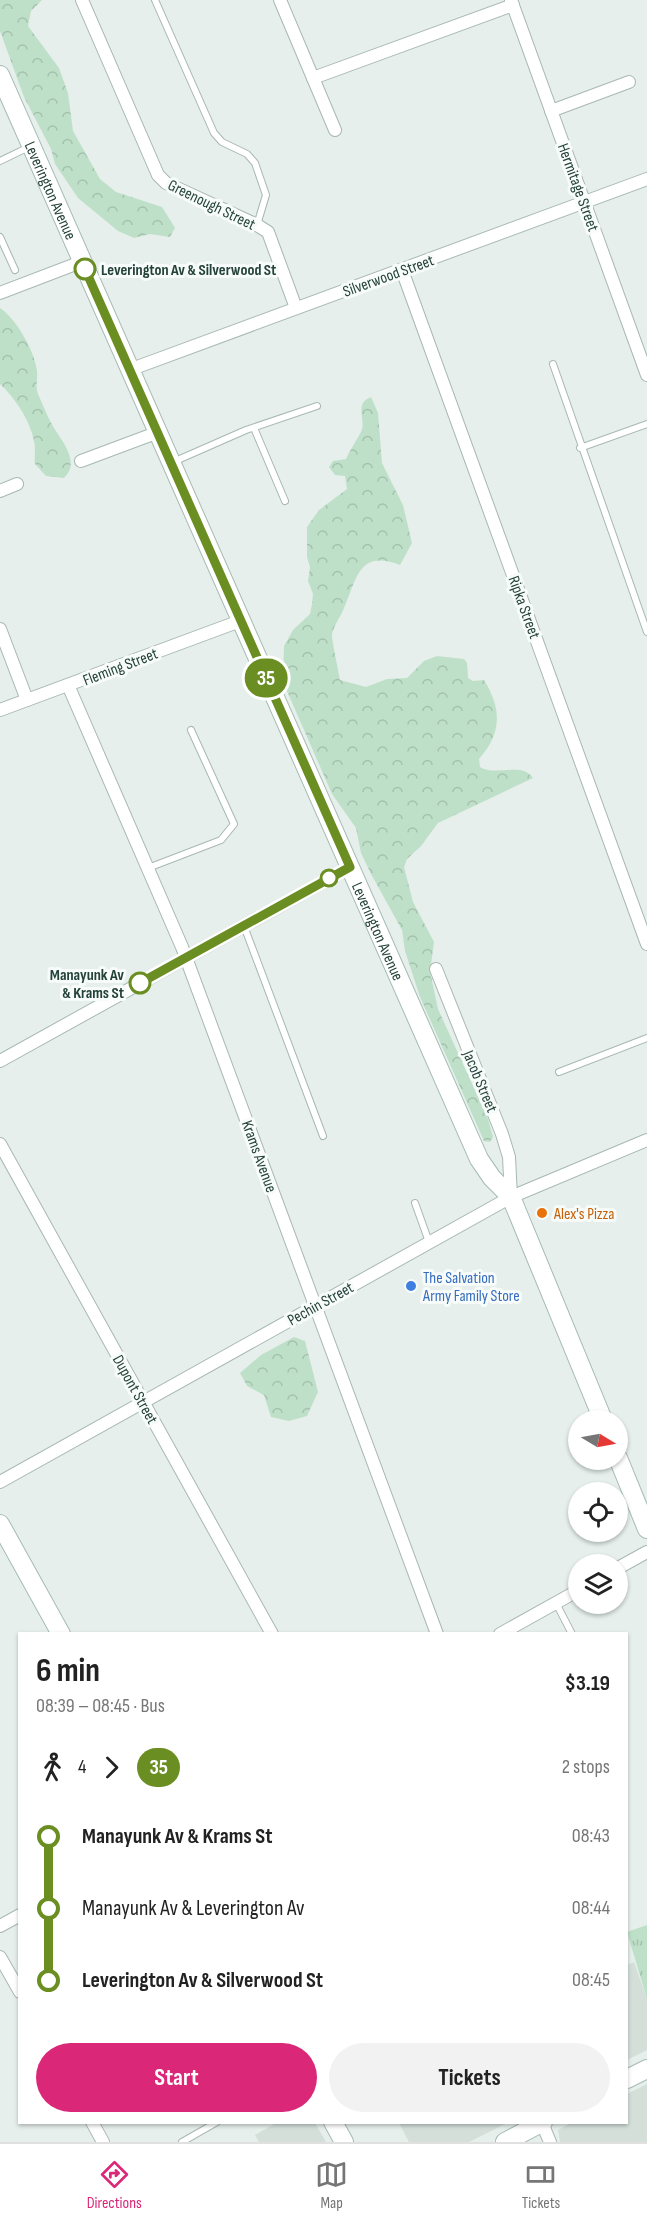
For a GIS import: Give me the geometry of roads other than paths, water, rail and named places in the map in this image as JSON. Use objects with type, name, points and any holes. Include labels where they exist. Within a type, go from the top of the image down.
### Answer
[{"type":"street","name":"Greenough Street","points":[[82,0],[162,179],[257,225],[271,237],[296,308]]},
{"type":"street","points":[[280,0],[335,130]]},
{"type":"street","points":[[313,78],[512,3]]},
{"type":"street","name":"Hermitage Street","points":[[512,3],[647,375]]},
{"type":"street","name":"Leverington Avenue","points":[[0,75],[156,433],[479,1159],[492,1178],[511,1197],[599,1410]]},
{"type":"street","points":[[551,111],[630,82]]},
{"type":"street","name":"Silverwood Street","points":[[129,370],[647,179]]},
{"type":"street","points":[[0,293],[81,262]]},
{"type":"street","name":"Ripka Street","points":[[402,270],[647,944]]},
{"type":"street","points":[[81,461],[156,433]]},
{"type":"street","points":[[0,491],[17,484]]},
{"type":"street","name":"Fleming Street","points":[[0,710],[240,621]]},
{"type":"street","points":[[0,629],[27,700]]},
{"type":"street","name":"Krams Avenue","points":[[68,685],[186,958],[436,1632]]},
{"type":"street","points":[[0,1061],[350,867]]},
{"type":"street","name":"Jacob Street","points":[[436,969],[502,1134],[509,1157],[511,1197]]},
{"type":"street","name":"Pechin Street","points":[[0,1482],[511,1197],[647,1140]]},
{"type":"street","name":"Dupont Street","points":[[0,1144],[272,1632]]},
{"type":"street","points":[[623,1470],[647,1529]]},
{"type":"street","points":[[0,1524],[60,1632]]},
{"type":"street","points":[[628,1562],[647,1552]]},
{"type":"street","points":[[504,1632],[568,1596]]},
{"type":"street","points":[[0,1926],[18,1916]]},
{"type":"street","points":[[0,1957],[18,1988]]},
{"type":"street","points":[[628,2078],[647,2069]]},
{"type":"street","points":[[94,2124],[103,2142]]},
{"type":"street","points":[[334,2124],[344,2142]]},
{"type":"street","points":[[505,2142],[541,2124]]},
{"type":"street","points":[[543,2124],[550,2142]]},
{"type":"lane","points":[[155,0],[214,134],[222,142],[251,158],[261,177],[266,195],[257,225]]},
{"type":"lane","points":[[0,161],[31,146]]},
{"type":"lane","points":[[0,237],[15,270]]},
{"type":"lane","points":[[552,364],[647,632]]},
{"type":"lane","points":[[170,463],[254,428],[317,406]]},
{"type":"lane","points":[[580,448],[647,424]]},
{"type":"lane","points":[[254,428],[285,501]]},
{"type":"lane","points":[[148,868],[221,840],[234,824],[191,730]]},
{"type":"lane","points":[[244,926],[323,1136]]},
{"type":"lane","points":[[559,1072],[647,1038]]},
{"type":"lane","points":[[415,1203],[430,1243]]},
{"type":"lane","points":[[556,1603],[571,1632]]},
{"type":"lane","points":[[182,2142],[214,2124]]},
{"type":"place","name":"Leverington Av & Silverwood St","points":[[85,269]]},
{"type":"place","name":"Manayunk Av & Krams St","points":[[140,983]]},
{"type":"place","name":"Alex's Pizza","points":[[542,1213]]},
{"type":"place","name":"The Salvation Army Family Store","points":[[411,1286]]}]
